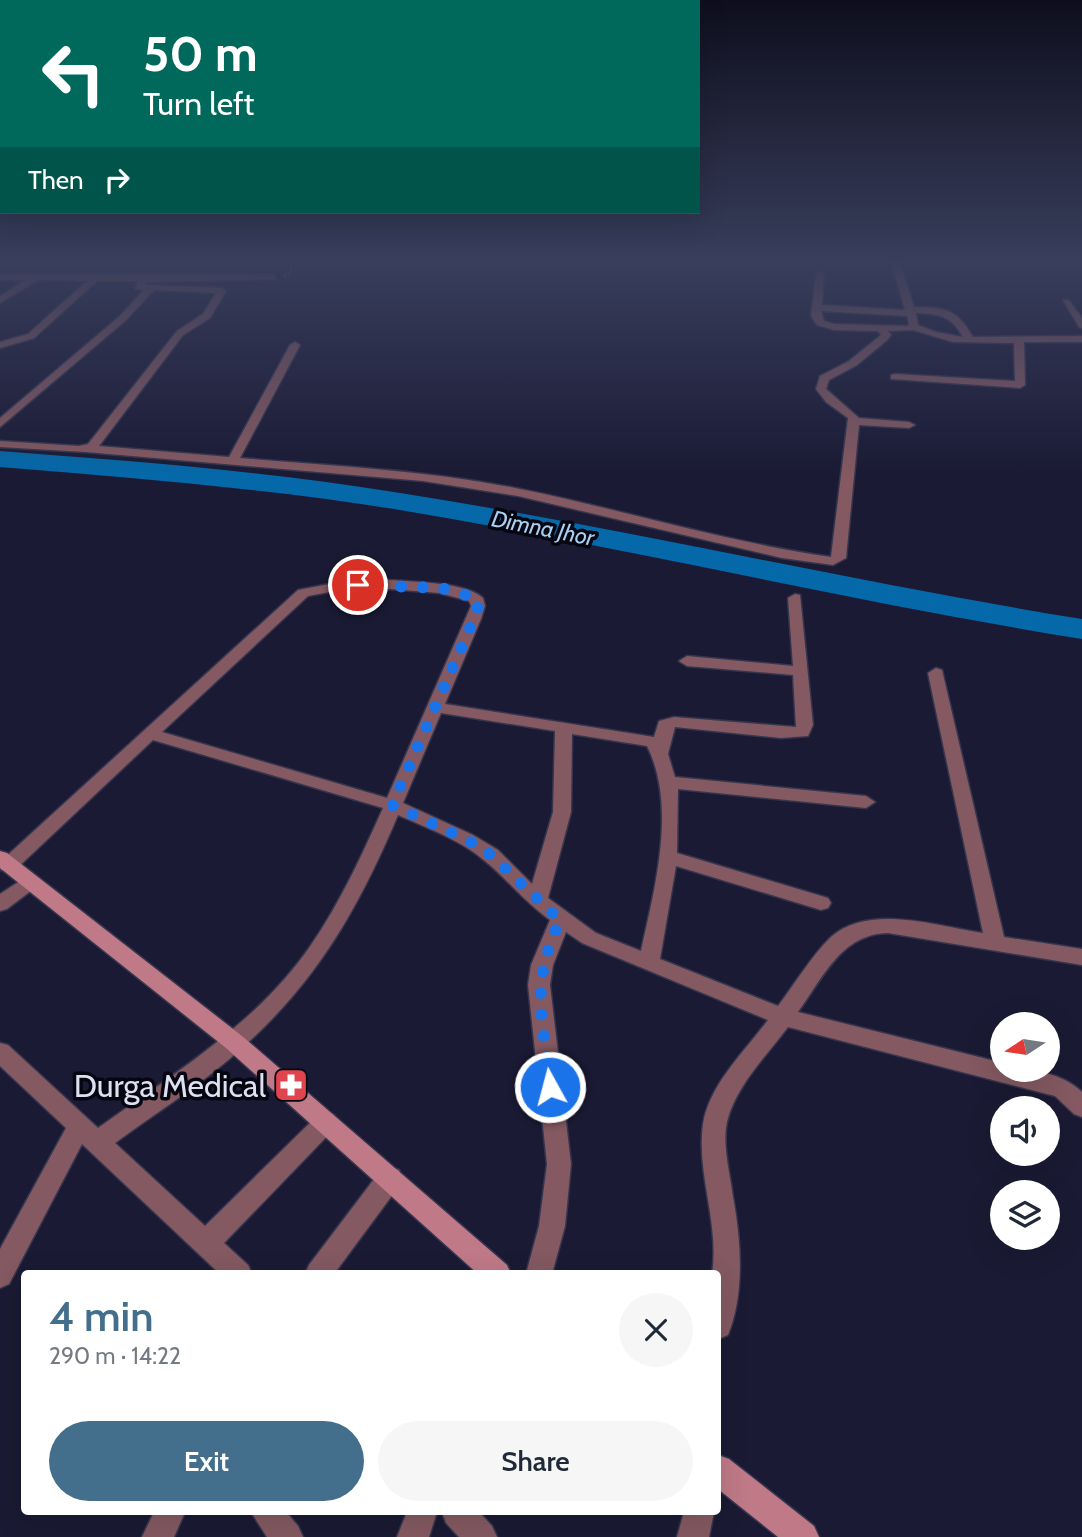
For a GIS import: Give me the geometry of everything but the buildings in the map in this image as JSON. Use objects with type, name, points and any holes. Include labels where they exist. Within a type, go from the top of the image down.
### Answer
[{"type":"street","points":[[0,345],[25,338],[32,332]]},
{"type":"street","points":[[0,424],[108,332]]},
{"type":"street","points":[[89,449],[182,332]]},
{"type":"street","points":[[0,444],[388,472],[518,492],[782,554],[833,561],[839,558],[854,417],[830,400],[821,389],[824,378],[853,363],[884,338],[886,335],[883,332]]},
{"type":"street","points":[[926,332],[936,336],[970,339],[1082,339]]},
{"type":"street","points":[[966,332],[970,339]]},
{"type":"street","points":[[0,336],[25,338]]},
{"type":"street","points":[[895,377],[1020,385],[1019,338]]},
{"type":"street","points":[[233,460],[295,345]]},
{"type":"street","points":[[854,421],[909,425]]},
{"type":"street","points":[[0,1275],[88,1135],[234,1042],[294,982],[318,950],[368,863],[478,606],[476,598],[442,588],[333,586],[303,593],[150,734],[4,862],[234,1042],[494,1270]]},
{"type":"street","points":[[649,963],[663,895],[667,857],[666,782],[660,752],[661,733],[665,725],[674,722],[781,733],[802,732],[805,724],[795,598]]},
{"type":"street","points":[[687,661],[800,671]]},
{"type":"street","points":[[936,673],[995,943]]},
{"type":"street","points":[[435,707],[639,738],[653,742],[660,752]]},
{"type":"street","points":[[537,901],[562,811],[564,727]]},
{"type":"street","points":[[150,734],[392,805],[466,839],[491,855],[537,901],[560,920],[589,938],[782,1017],[1062,1088],[1082,1107]]},
{"type":"street","points":[[666,782],[866,802]]},
{"type":"street","points":[[667,857],[821,903]]},
{"type":"street","points":[[0,904],[29,882]]},
{"type":"street","points":[[540,1270],[553,1216],[559,1164],[539,985],[542,965],[560,920]]},
{"type":"street","points":[[721,1305],[727,1264],[724,1217],[715,1160],[715,1123],[727,1091],[836,945],[849,933],[865,926],[888,926],[1082,957]]},
{"type":"street","points":[[0,1052],[235,1270]]},
{"type":"street","points":[[206,1243],[326,1122]]},
{"type":"street","points":[[321,1270],[390,1178]]},
{"type":"street","points":[[721,1472],[803,1537]]},
{"type":"street","points":[[158,1537],[169,1515]]},
{"type":"street","points":[[269,1515],[287,1537]]},
{"type":"street","points":[[413,1537],[421,1515]]},
{"type":"street","points":[[460,1515],[481,1537]]},
{"type":"street","points":[[693,1537],[698,1515]]},
{"type":"waterway","name":"Dimna Jhor","points":[[0,459],[337,492],[528,525],[923,602],[1082,629]]},
{"type":"place","name":"Durga Medical","points":[[291,1085]]},
{"type":"route","points":[[358,585],[442,588],[476,598],[478,606],[474,619],[392,805],[466,839],[491,855],[560,920],[542,965],[539,985],[550,1087]]}]
